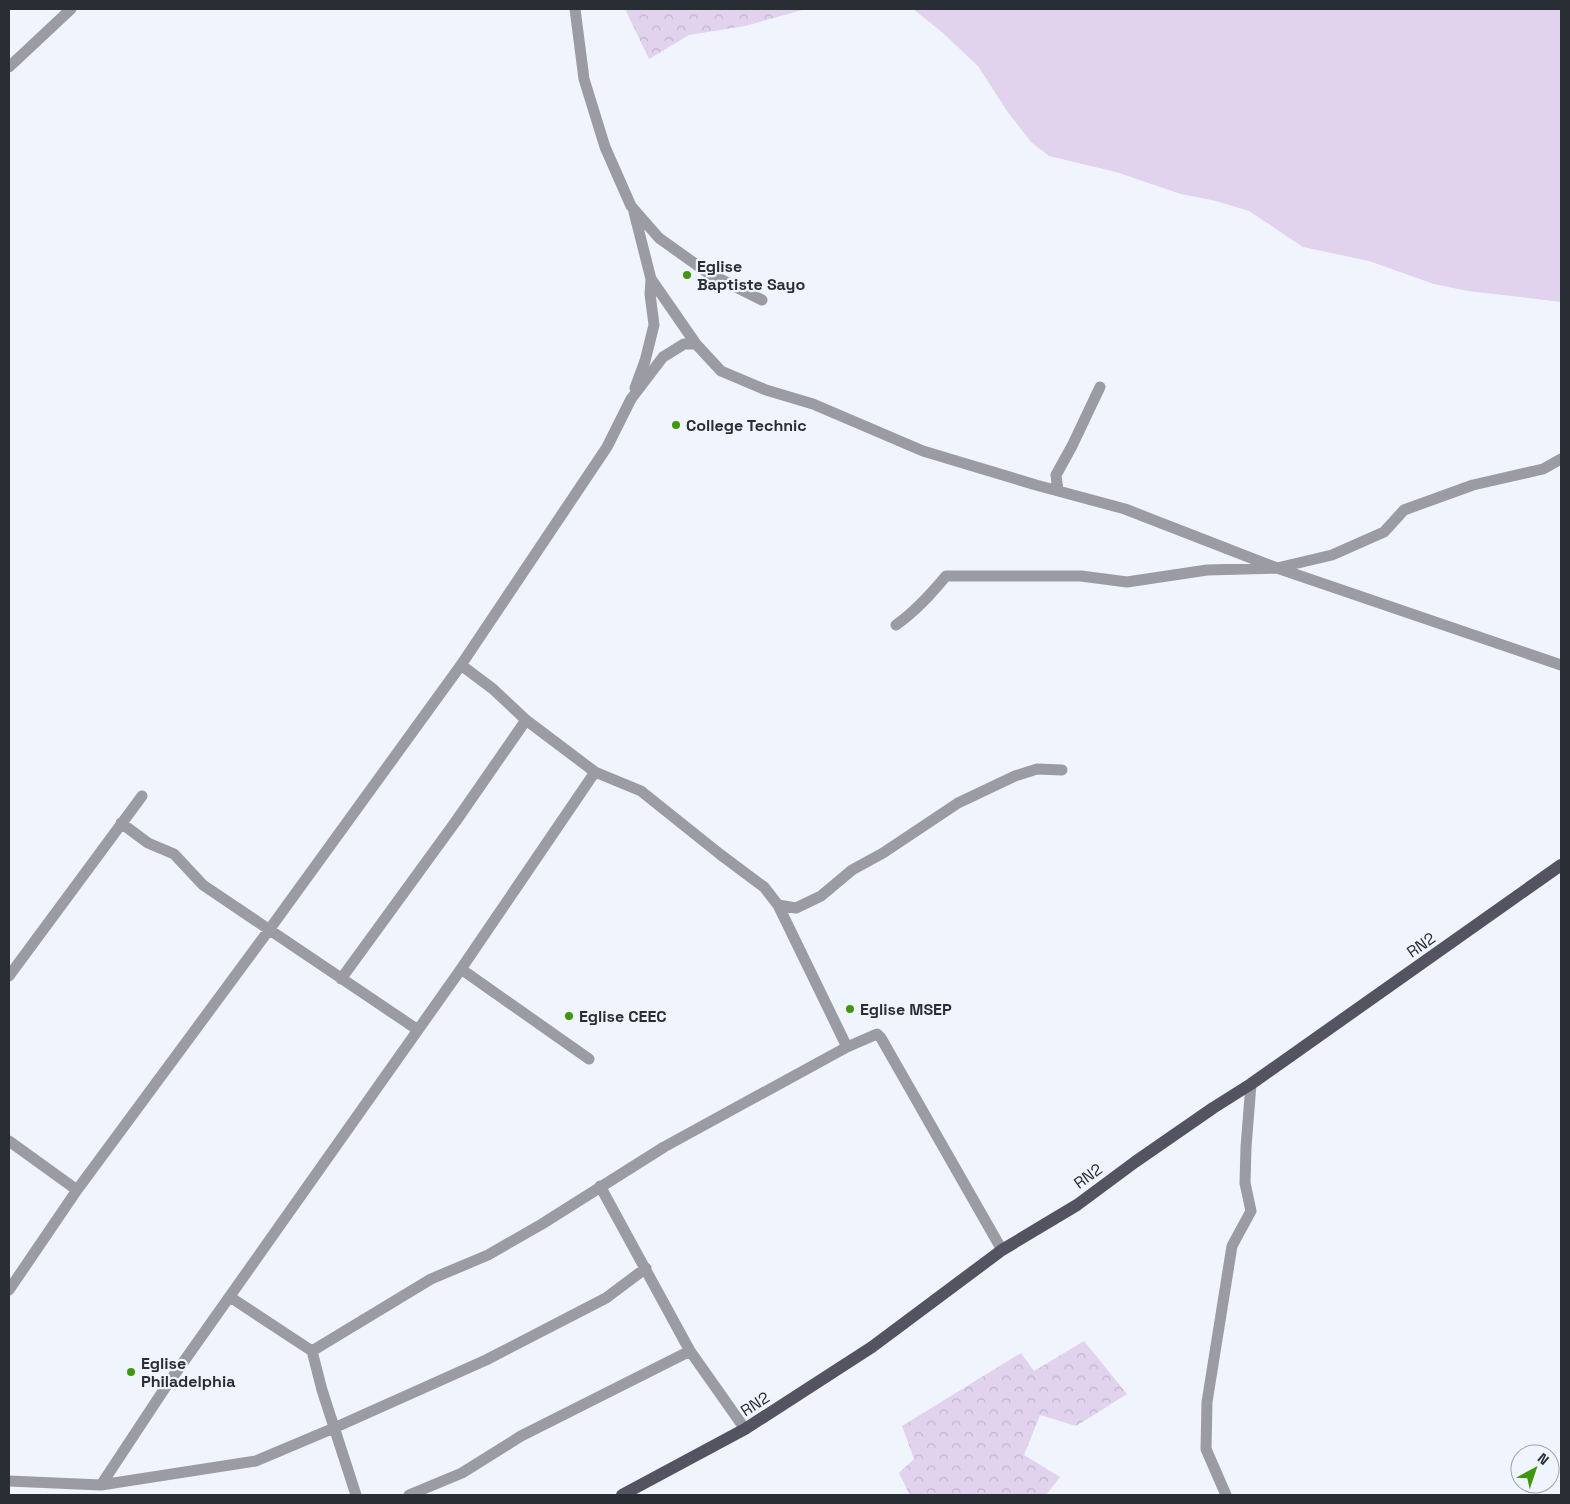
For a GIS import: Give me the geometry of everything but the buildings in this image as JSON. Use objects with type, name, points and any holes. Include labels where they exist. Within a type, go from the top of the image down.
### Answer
[{"type":"main road","name":"RN2","points":[[622,1495],[746,1429],[872,1347],[1002,1250],[1069,1210],[1189,1124],[1251,1084],[1561,865]]},
{"type":"street","points":[[9,66],[71,9]]},
{"type":"street","points":[[9,1290],[77,1190],[461,665],[607,448],[631,399],[654,325],[650,294],[651,279],[633,208],[605,146],[584,79],[575,9]]},
{"type":"street","points":[[633,208],[657,237],[708,273],[762,300]]},
{"type":"street","points":[[651,279],[696,344],[721,371],[766,390],[814,404],[923,451],[1125,509],[1277,568],[1561,665]]},
{"type":"street","points":[[631,399],[663,357],[684,344],[696,344]]},
{"type":"street","points":[[1058,491],[1056,475],[1100,387]]},
{"type":"street","points":[[896,626],[931,594],[946,576],[1081,576],[1127,582],[1207,570],[1277,568],[1332,555],[1384,532],[1404,510],[1473,485],[1543,469],[1561,460]]},
{"type":"street","points":[[461,665],[493,689],[526,720],[595,772],[641,791],[764,887],[778,904],[847,1047]]},
{"type":"street","points":[[341,979],[456,821],[526,720]]},
{"type":"street","points":[[778,904],[796,908],[821,896],[852,870],[883,853],[958,803],[1015,776],[1037,769],[1062,770]]},
{"type":"street","points":[[101,1485],[165,1388],[461,969],[595,772]]},
{"type":"street","points":[[9,976],[142,796]]},
{"type":"street","points":[[121,823],[148,843],[174,854],[203,885],[418,1030]]},
{"type":"street","points":[[461,969],[588,1059]]},
{"type":"street","points":[[312,1351],[431,1280],[488,1255],[542,1224],[664,1147],[847,1047],[877,1034],[1002,1250]]},
{"type":"street","points":[[1226,1495],[1206,1450],[1207,1402],[1232,1246],[1251,1211],[1245,1183],[1251,1084]]},
{"type":"street","points":[[9,1141],[77,1190]]},
{"type":"street","points":[[600,1186],[690,1352],[746,1429]]},
{"type":"street","points":[[9,1481],[101,1485],[256,1461],[334,1428],[512,1347],[606,1298],[646,1268]]},
{"type":"street","points":[[230,1297],[312,1351],[322,1390],[356,1495]]},
{"type":"street","points":[[409,1495],[462,1473],[521,1436],[690,1352]]},
{"type":"green space","points":[[625,9],[806,9],[745,26],[689,35],[649,59]]},
{"type":"green space","points":[[913,9],[1561,9],[1561,302],[1468,291],[1434,284],[1369,261],[1303,247],[1249,211],[1216,201],[1181,194],[1116,172],[1049,156],[1031,142],[1007,111],[978,66],[943,33]]},
{"type":"green space","points":[[1084,1341],[1127,1394],[1076,1426],[1040,1415],[1024,1455],[1060,1477],[1046,1495],[910,1495],[899,1473],[914,1459],[902,1426],[1021,1353],[1034,1371]]},
{"type":"place","name":"Eglise Baptiste Sayo","points":[[687,275]]},
{"type":"place","name":"College Technic","points":[[676,425]]},
{"type":"place","name":"Eglise MSEP","points":[[850,1009]]},
{"type":"place","name":"Eglise CEEC","points":[[569,1016]]},
{"type":"place","name":"Eglise Philadelphia","points":[[131,1372]]}]
